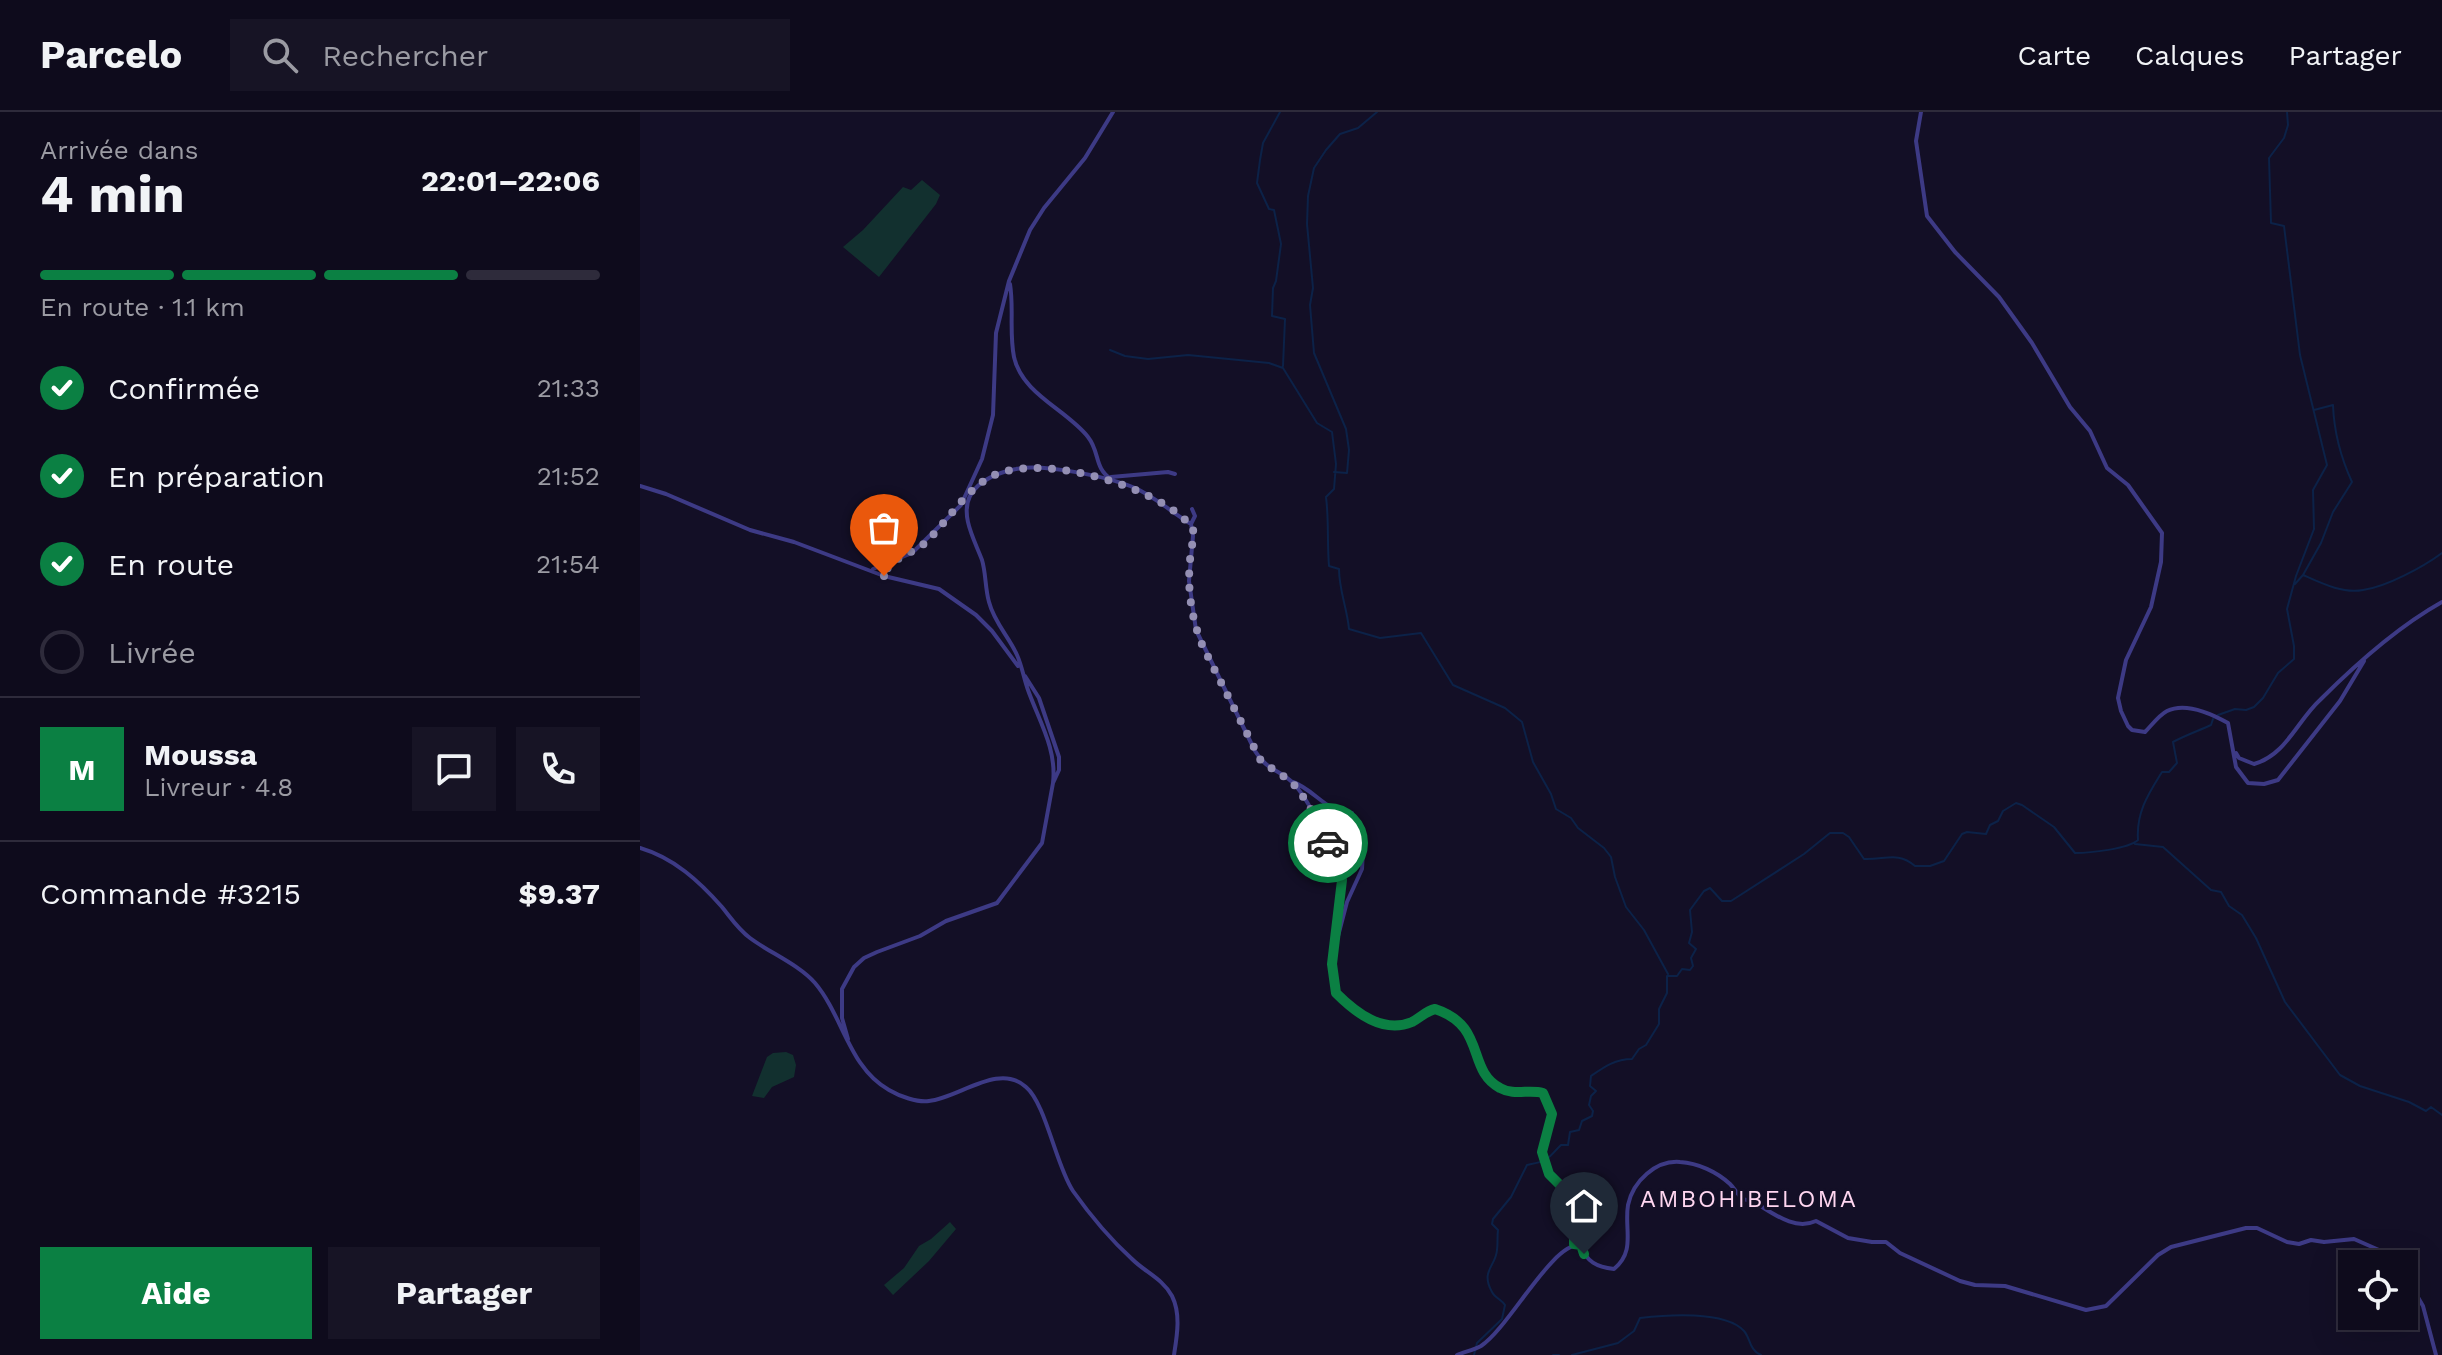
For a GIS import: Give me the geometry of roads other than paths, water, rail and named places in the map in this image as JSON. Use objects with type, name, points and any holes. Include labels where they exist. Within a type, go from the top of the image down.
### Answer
[{"type":"street","points":[[871,570],[890,565],[912,553],[926,542],[964,499],[982,459],[993,415],[996,333],[1009,281],[1030,230],[1085,158],[1113,112]]},
{"type":"street","points":[[1921,112],[1916,141],[1927,216],[1955,252],[1999,297],[2032,343],[2070,407],[2090,431],[2107,468],[2128,485],[2162,533],[2161,562],[2151,607],[2121,676],[2119,704],[2128,726],[2132,730],[2148,731],[2164,712],[2186,708],[2228,723],[2236,767],[2248,783],[2264,784],[2278,780],[2340,701],[2364,661]]},
{"type":"street","points":[[1009,281],[1009,326],[1018,370],[1030,386],[1089,438],[1097,463],[1108,477],[1117,482]]},
{"type":"street","points":[[964,499],[989,478],[1017,468],[1035,466],[1117,482],[1137,489],[1191,524]]},
{"type":"street","points":[[1108,477],[1175,474]]},
{"type":"street","points":[[640,486],[679,499],[750,530],[794,542],[889,577],[923,584],[954,597],[992,631],[1039,698],[1051,730],[1059,770],[1053,783],[1042,843],[997,903],[946,921],[920,936],[864,958],[854,967],[842,989],[842,1018],[848,1039]]},
{"type":"street","points":[[970,496],[967,524],[984,566],[989,602],[1022,671]]},
{"type":"street","points":[[1192,509],[1195,516],[1191,524],[1193,536],[1189,581],[1196,630],[1261,761],[1292,782],[1307,787],[1334,810],[1352,813]]},
{"type":"street","points":[[889,577],[887,569],[890,565]]},
{"type":"street","points":[[2234,751],[2247,763],[2257,764],[2270,758],[2316,703],[2346,674],[2411,622],[2442,602]]},
{"type":"street","points":[[1292,782],[1307,802],[1340,869],[1342,880],[1332,973],[1336,993],[1362,1014],[1387,1026],[1414,1021],[1435,1009],[1442,1011],[1469,1033],[1479,1066],[1498,1088],[1509,1092],[1543,1093],[1552,1114],[1542,1152],[1549,1174],[1561,1186],[1574,1215],[1574,1244]]},
{"type":"street","points":[[640,848],[666,856],[723,908],[734,924],[813,981],[861,1067],[891,1091],[926,1102],[942,1099],[992,1079],[1003,1078],[1026,1086],[1038,1104],[1071,1187],[1118,1245],[1135,1263],[1165,1285],[1172,1296],[1177,1309],[1178,1330],[1174,1355]]},
{"type":"street","points":[[1334,946],[1347,902],[1362,869],[1363,851]]},
{"type":"street","points":[[1457,1355],[1476,1348],[1510,1318],[1555,1255],[1574,1244],[1581,1245],[1589,1261],[1601,1268],[1614,1269],[1626,1254],[1628,1205],[1634,1190],[1650,1170],[1665,1162],[1701,1165],[1724,1178],[1742,1198],[1786,1221],[1805,1224],[1816,1221],[1848,1238],[1886,1242],[1900,1253],[1960,1281],[2005,1286],[2086,1310],[2106,1306],[2158,1255],[2171,1247],[2246,1228],[2257,1228],[2287,1242],[2299,1244],[2311,1240],[2354,1239],[2379,1250]]},
{"type":"street","points":[[2418,1297],[2436,1355]]},
{"type":"waterway","points":[[1280,112],[1263,143],[1257,183],[1269,209],[1274,210],[1281,244],[1273,288],[1272,316],[1285,319],[1283,366]]},
{"type":"waterway","points":[[1334,472],[1347,473],[1349,450],[1346,429],[1314,353],[1308,196],[1314,168],[1326,150],[1340,134],[1358,128],[1377,112]]},
{"type":"waterway","points":[[2218,715],[2254,707],[2278,673],[2294,659],[2287,609],[2314,529],[2313,490],[2327,465],[2300,355],[2284,226],[2271,223],[2269,158],[2284,138],[2288,125],[2287,112]]},
{"type":"waterway","points":[[1110,350],[1148,359],[1188,355],[1269,363],[1283,368],[1317,423],[1332,432],[1336,464],[1334,489],[1326,497],[1329,566],[1339,569],[1349,629],[1380,638],[1421,633],[1453,685],[1505,708],[1522,722],[1533,762],[1556,809],[1571,818],[1611,857],[1626,907],[1644,930],[1668,974]]},
{"type":"waterway","points":[[2303,575],[2321,543],[2333,512],[2352,482],[2339,445],[2333,405],[2314,410]]},
{"type":"waterway","points":[[2295,584],[2303,575],[2340,589],[2355,591],[2372,588],[2404,576],[2442,553]]},
{"type":"waterway","points":[[1474,1355],[1477,1343],[1502,1319],[1505,1305],[1493,1294],[1488,1279],[1497,1247],[1498,1230],[1492,1224],[1493,1219],[1511,1197],[1527,1165],[1543,1161],[1561,1145],[1568,1145],[1570,1132],[1579,1130],[1582,1121],[1592,1116],[1589,1105],[1596,1091],[1590,1086],[1591,1076],[1615,1062],[1632,1059],[1646,1045],[1659,1024],[1659,1009],[1667,993],[1667,976],[1677,976],[1682,969],[1690,970],[1693,966],[1691,958],[1696,949],[1689,943],[1692,932],[1690,910],[1704,891],[1710,888],[1722,901],[1731,901],[1804,854],[1830,833],[1843,833],[1849,837],[1864,859],[1897,857],[1915,866],[1930,866],[1944,861],[1962,834],[1986,834],[2003,811],[2016,803],[2054,827],[2075,853],[2126,846],[2138,840],[2141,812],[2157,780],[2162,772],[2169,772],[2177,763],[2173,742],[2211,725],[2213,719]]},
{"type":"waterway","points":[[2135,844],[2163,847],[2211,890],[2221,892],[2229,906],[2242,915],[2285,1002],[2340,1075],[2360,1086],[2426,1111],[2431,1107],[2442,1115]]},
{"type":"waterway","points":[[1572,1355],[1618,1343],[1634,1331],[1640,1318],[1679,1315],[1709,1317],[1735,1324],[1761,1355]]},
{"type":"waterway","points":[[1553,1355],[1559,1355]]},
{"type":"district","name":"AMBOHIBELOMA","points":[[1749,1199]]}]
